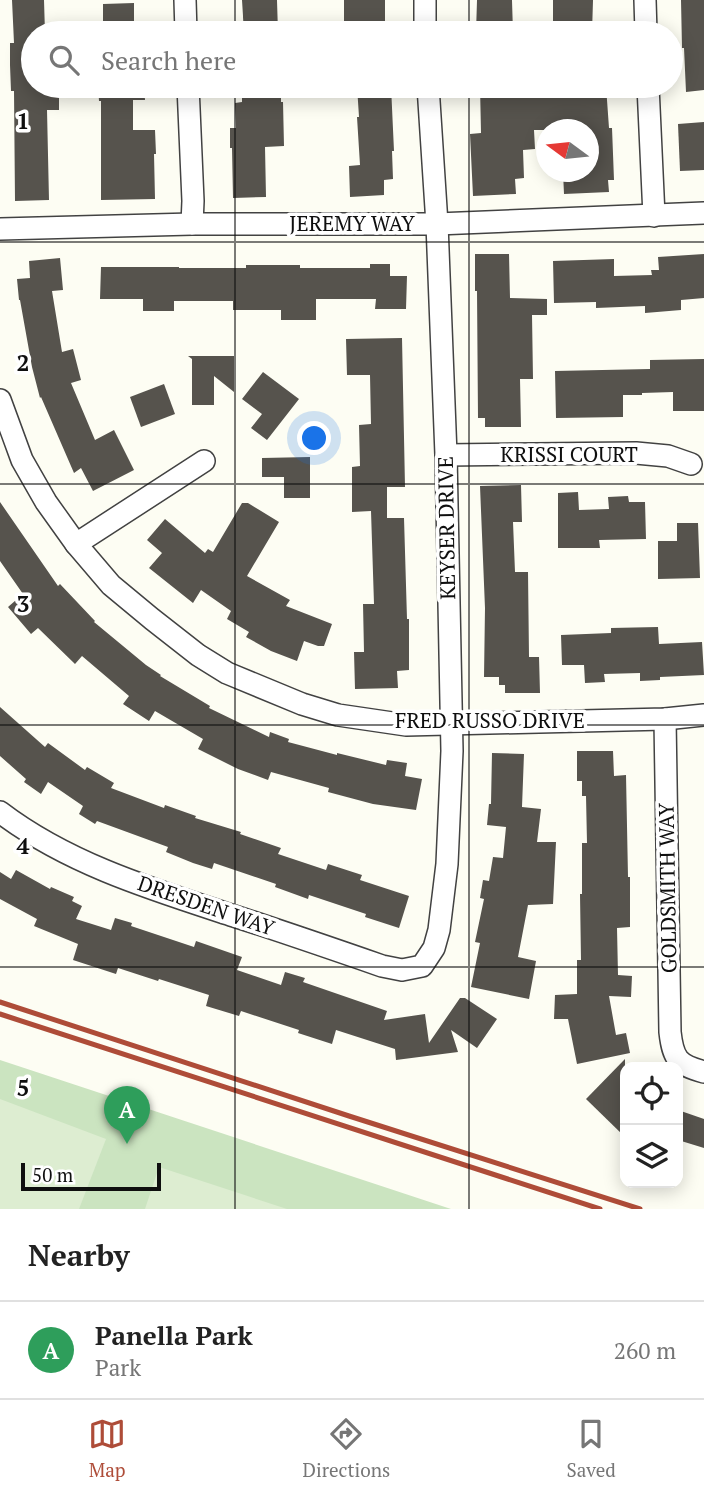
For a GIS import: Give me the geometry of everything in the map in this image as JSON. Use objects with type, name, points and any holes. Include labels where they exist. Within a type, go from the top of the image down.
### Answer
[{"type":"street","points":[[185,0],[186,21]]},
{"type":"street","points":[[425,0],[425,21]]},
{"type":"street","points":[[645,0],[646,21]]},
{"type":"street","points":[[189,98],[192,224]]},
{"type":"street","name":"KEYSER DRIVE","points":[[422,966],[433,948],[439,930],[450,805],[452,723],[446,456],[437,224],[429,98]]},
{"type":"street","points":[[649,98],[654,216]]},
{"type":"street","name":"JEREMY WAY","points":[[0,229],[192,224],[437,224],[704,213]]},
{"type":"street","name":"FRED RUSSO DRIVE","points":[[0,400],[22,460],[46,502],[76,544],[111,585],[198,655],[227,673],[302,704],[338,715],[406,725],[665,719],[704,715]]},
{"type":"street","name":"KRISSI COURT","points":[[446,456],[636,453],[668,456],[691,464]]},
{"type":"street","points":[[76,544],[204,461]]},
{"type":"street","name":"GOLDSMITH WAY","points":[[665,719],[670,1032],[674,1056],[688,1068],[704,1072]]},
{"type":"street","name":"DRESDEN WAY","points":[[0,812],[82,861],[137,883],[382,966],[402,970],[422,966]]},
{"type":"green space","points":[[0,1060],[451,1209],[0,1209]]},
{"type":"green space","points":[[0,1099],[106,1139],[79,1209],[0,1209]]},
{"type":"green space","points":[[159,1167],[287,1209],[145,1209]]},
{"type":"building","points":[[12,0],[44,0],[45,21],[21,21],[21,98],[59,98],[59,110],[47,110],[49,200],[15,201],[14,91],[11,91],[10,65],[10,43],[14,43]]},
{"type":"building","points":[[242,0],[277,0],[278,21],[243,21]]},
{"type":"building","points":[[344,0],[385,0],[385,21],[344,21]]},
{"type":"building","points":[[477,0],[512,0],[513,21],[476,21]]},
{"type":"building","points":[[553,0],[593,0],[592,21],[553,21]]},
{"type":"building","points":[[681,0],[704,0],[704,90],[686,92]]},
{"type":"building","points":[[134,3],[134,21],[103,21],[103,4]]},
{"type":"building","points":[[99,98],[145,98],[133,100],[133,130],[155,130],[155,199],[101,200]]},
{"type":"building","points":[[242,98],[281,98],[283,102],[284,146],[265,147],[266,197],[233,198],[230,128],[236,128],[235,103],[242,102]]},
{"type":"building","points":[[358,98],[392,98],[393,179],[384,180],[384,195],[350,197],[349,166],[360,165]]},
{"type":"building","points":[[480,98],[607,98],[609,128],[612,128],[614,180],[608,180],[609,192],[564,194],[563,182],[599,182],[599,119],[536,119],[535,149],[523,150],[524,178],[515,179],[516,194],[473,196],[470,134],[481,133]]},
{"type":"building","points":[[704,122],[704,170],[680,171],[678,124]]},
{"type":"building","points":[[475,254],[509,254],[510,298],[547,299],[547,315],[532,315],[533,379],[520,379],[521,427],[485,427],[485,418],[478,418]]},
{"type":"building","points":[[704,254],[704,298],[681,300],[681,310],[645,313],[645,306],[596,308],[596,302],[554,303],[553,261],[614,259],[614,276],[652,275],[651,270],[659,270],[658,257]]},
{"type":"building","points":[[60,258],[63,290],[52,291],[62,352],[73,349],[81,380],[71,383],[95,440],[114,430],[134,470],[93,491],[81,468],[74,473],[40,398],[19,300],[17,279],[30,278],[29,261]]},
{"type":"building","points":[[370,264],[390,264],[390,276],[407,276],[406,309],[375,309],[376,299],[316,299],[316,320],[281,320],[281,310],[233,310],[233,301],[174,301],[174,311],[143,311],[143,299],[100,299],[101,267],[246,268],[246,265],[300,265],[300,268],[370,268]]},
{"type":"building","points":[[402,338],[405,487],[387,487],[387,518],[404,518],[409,670],[397,671],[398,688],[355,689],[354,652],[364,652],[363,604],[374,604],[371,511],[352,512],[352,467],[360,466],[359,425],[371,424],[370,375],[347,375],[346,339]]},
{"type":"building","points":[[188,356],[234,356],[234,392],[214,376],[214,405],[192,405],[192,359]]},
{"type":"building","points":[[704,359],[704,411],[673,411],[673,392],[642,393],[623,395],[623,417],[556,418],[555,371],[650,369],[650,360]]},
{"type":"building","points":[[263,372],[299,399],[267,440],[251,428],[262,414],[242,399]]},
{"type":"building","points":[[164,384],[175,414],[141,427],[130,397]]},
{"type":"building","points":[[310,457],[310,498],[284,498],[284,477],[262,477],[262,458]]},
{"type":"building","points":[[521,485],[522,522],[513,522],[515,572],[528,572],[529,657],[539,657],[540,693],[505,693],[505,685],[499,685],[499,677],[484,677],[485,608],[480,486]]},
{"type":"building","points":[[578,492],[579,510],[609,509],[608,497],[628,496],[629,502],[645,502],[646,539],[599,540],[600,548],[558,548],[558,493]]},
{"type":"building","points":[[0,502],[58,586],[60,584],[94,622],[160,676],[210,706],[209,708],[269,737],[270,732],[289,739],[288,742],[386,765],[387,760],[407,763],[405,776],[422,779],[416,810],[373,804],[271,772],[268,780],[198,749],[203,739],[155,711],[149,721],[123,704],[129,696],[82,656],[75,664],[38,628],[31,634],[8,607],[23,594],[0,561]]},
{"type":"building","points":[[242,503],[248,503],[279,522],[247,576],[290,600],[286,606],[332,624],[324,646],[304,641],[297,661],[246,637],[249,632],[227,619],[231,611],[201,590],[193,603],[149,568],[162,553],[147,540],[165,519],[205,553],[208,549],[213,552]]},
{"type":"building","points":[[677,523],[698,523],[700,578],[658,579],[658,541],[677,541]]},
{"type":"building","points":[[658,627],[659,644],[702,642],[704,675],[660,677],[660,680],[640,681],[640,673],[604,674],[605,682],[585,683],[584,665],[562,665],[561,635],[611,633],[611,628]]},
{"type":"building","points":[[0,707],[45,747],[48,743],[85,770],[87,767],[114,783],[111,788],[241,832],[240,834],[281,848],[278,854],[326,870],[328,864],[362,875],[360,880],[409,896],[399,928],[309,895],[308,899],[275,887],[276,884],[214,863],[212,869],[193,863],[166,852],[168,847],[97,821],[95,824],[79,814],[83,806],[48,782],[41,794],[24,782],[26,779],[0,756]]},
{"type":"building","points":[[577,751],[613,751],[614,776],[626,775],[630,927],[617,928],[618,975],[632,976],[631,997],[609,996],[616,1035],[626,1033],[630,1053],[577,1064],[568,1019],[554,1019],[555,995],[577,994],[577,960],[581,960],[582,843],[587,843],[586,796],[582,796],[582,781],[577,781]]},
{"type":"building","points":[[492,753],[524,754],[522,807],[541,809],[537,842],[556,842],[553,904],[528,905],[518,957],[536,961],[529,999],[471,987],[480,943],[475,942],[484,899],[480,898],[483,880],[489,881],[493,857],[503,858],[506,827],[487,825],[491,804]]},
{"type":"building","points":[[16,870],[50,889],[51,887],[74,897],[72,901],[82,906],[76,919],[111,930],[115,918],[194,947],[196,941],[242,957],[237,970],[281,985],[285,972],[305,978],[303,982],[387,1011],[384,1020],[425,1014],[429,1043],[460,998],[465,998],[497,1019],[477,1048],[451,1030],[458,1052],[396,1060],[395,1049],[336,1030],[332,1044],[241,1011],[239,1016],[206,1006],[209,995],[118,968],[116,974],[73,960],[78,944],[34,926],[37,919],[0,899],[0,872],[11,879]]},
{"type":"building","points":[[620,1064],[620,1132],[586,1099]]},
{"type":"building","points":[[683,1112],[704,1119],[704,1148],[683,1142]]},
{"type":"railway","points":[[0,1002],[640,1209]]},
{"type":"railway","points":[[0,1014],[600,1209]]},
{"type":"place","name":"Panella Park","points":[[127,1144]]}]
